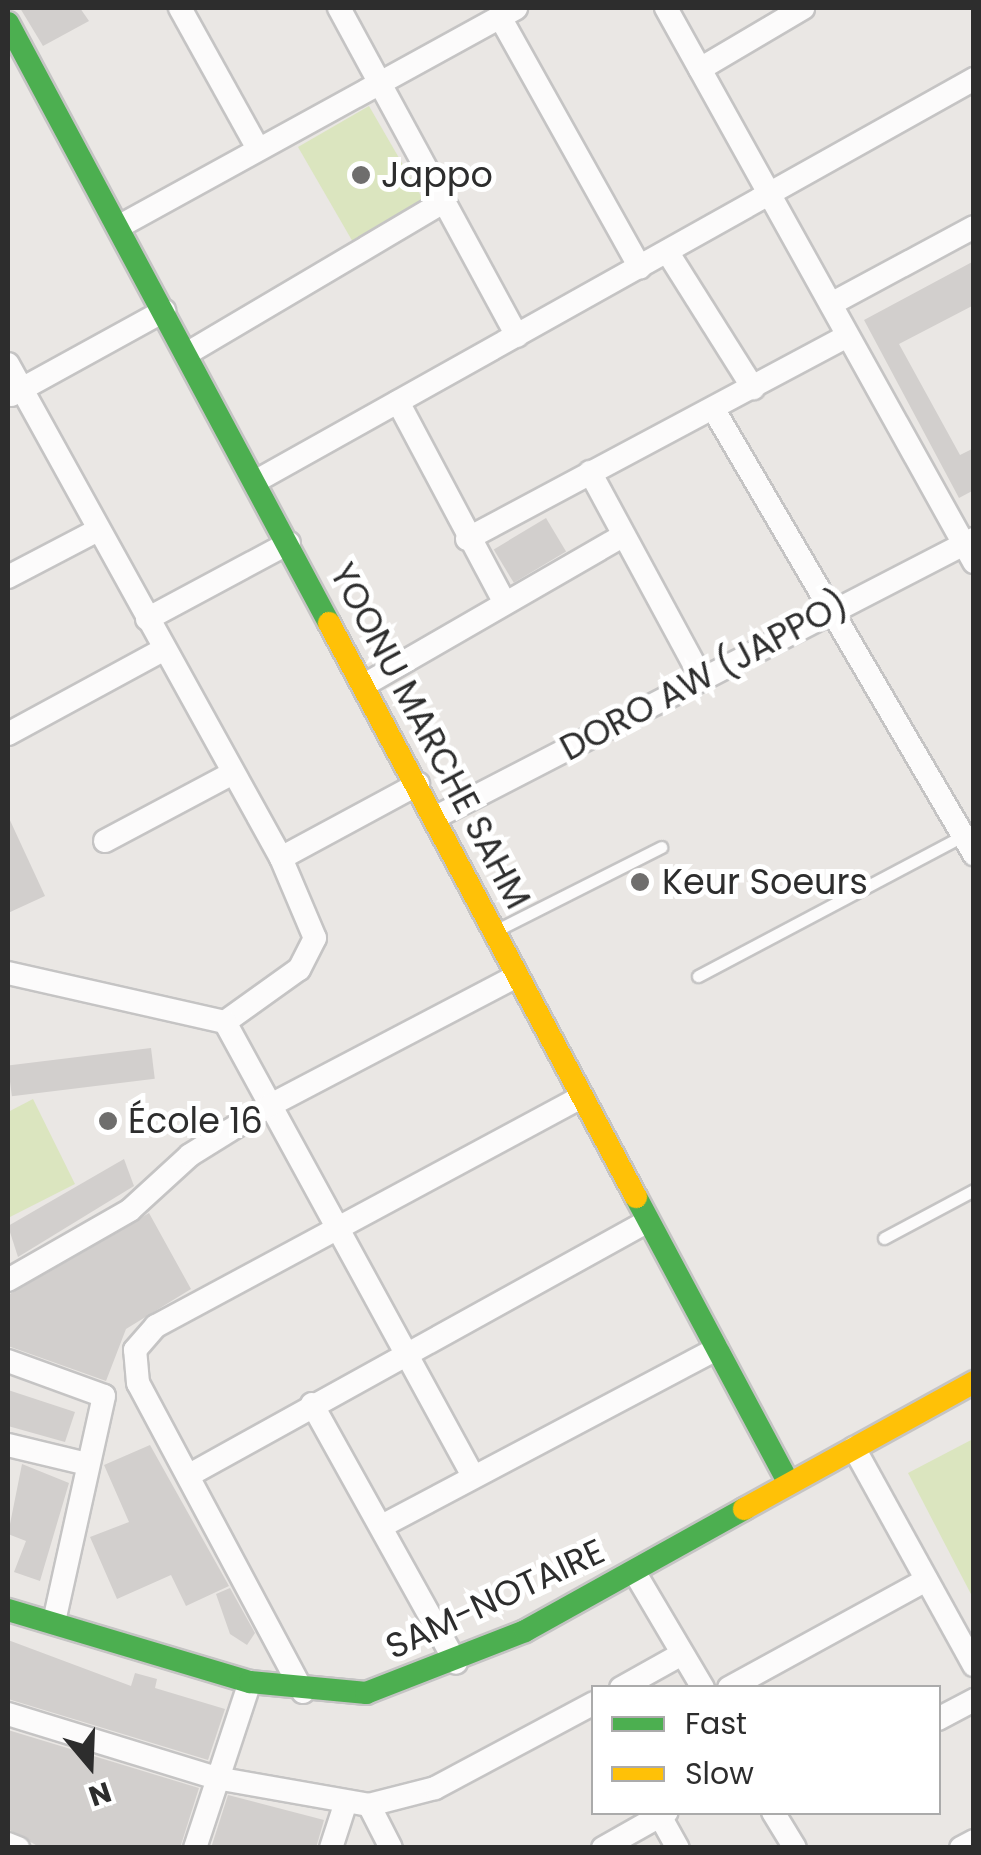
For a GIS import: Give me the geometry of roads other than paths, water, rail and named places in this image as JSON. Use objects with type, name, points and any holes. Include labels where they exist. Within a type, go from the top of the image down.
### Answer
[{"type":"street","points":[[180,8],[258,150]]},
{"type":"street","points":[[339,8],[517,336]]},
{"type":"street","points":[[666,8],[846,337],[970,549]]},
{"type":"street","points":[[700,68],[803,8]]},
{"type":"street","points":[[120,226],[508,12],[640,266]]},
{"type":"street","name":"YOONU MARCHE SAHM","points":[[8,23],[258,480],[436,817],[515,978],[788,1483]]},
{"type":"street","points":[[258,480],[668,253],[765,188],[974,78]]},
{"type":"street","points":[[188,354],[442,203]]},
{"type":"street","points":[[831,304],[974,228]]},
{"type":"street","points":[[668,253],[752,388]]},
{"type":"street","points":[[14,392],[164,311]]},
{"type":"street","points":[[468,539],[846,337]]},
{"type":"street","points":[[8,364],[14,392],[98,530],[229,775],[281,858],[314,946],[299,968],[224,1022],[8,973]]},
{"type":"street","points":[[398,402],[504,601]]},
{"type":"street","points":[[714,410],[968,844]]},
{"type":"street","points":[[590,472],[698,674]]},
{"type":"street","points":[[8,577],[98,530]]},
{"type":"street","points":[[366,684],[622,536]]},
{"type":"street","points":[[147,618],[289,543]]},
{"type":"street","name":"DORO AW (JAPPO)","points":[[436,817],[698,674],[828,610],[970,549]]},
{"type":"street","points":[[8,734],[164,650]]},
{"type":"street","points":[[105,841],[229,775]]},
{"type":"street","points":[[281,858],[418,784]]},
{"type":"street","points":[[8,1280],[130,1210],[190,1155],[269,1106],[515,978]]},
{"type":"street","points":[[224,1022],[402,1354],[472,1474]]},
{"type":"street","points":[[303,1692],[193,1473],[138,1383],[133,1356],[156,1326],[337,1234],[582,1097]]},
{"type":"street","points":[[193,1473],[648,1221]]},
{"type":"street","points":[[382,1526],[472,1474],[717,1349]]},
{"type":"street","points":[[8,1361],[104,1396],[138,1383]]},
{"type":"street","name":"SAM-NOTAIRE","points":[[8,1610],[250,1682],[303,1692],[366,1693],[456,1664],[635,1573],[788,1483],[974,1382]]},
{"type":"street","points":[[54,1622],[104,1396]]},
{"type":"street","points":[[312,1404],[456,1664]]},
{"type":"street","points":[[8,1445],[87,1464]]},
{"type":"street","points":[[854,1448],[974,1664]]},
{"type":"street","points":[[635,1573],[701,1685]]},
{"type":"street","points":[[735,1685],[926,1580]]},
{"type":"street","points":[[626,1685],[682,1654]]},
{"type":"street","points":[[194,1848],[250,1682]]},
{"type":"street","points":[[941,1717],[974,1700]]},
{"type":"street","points":[[8,1714],[216,1778],[344,1805],[369,1806],[467,1773],[591,1704]]},
{"type":"street","points":[[331,1848],[344,1805]]},
{"type":"street","points":[[369,1806],[391,1848]]},
{"type":"street","points":[[604,1848],[662,1815]]},
{"type":"street","points":[[664,1815],[678,1848]]},
{"type":"street","points":[[775,1815],[795,1848]]},
{"type":"street","points":[[961,1848],[974,1841]]},
{"type":"street","points":[[8,1844],[18,1848]]},
{"type":"lane","points":[[698,976],[968,844]]},
{"type":"lane","points":[[493,932],[661,847]]},
{"type":"lane","points":[[884,1238],[974,1190]]},
{"type":"place","name":"Jappo","points":[[361,175]]},
{"type":"place","name":"Keur Soeurs","points":[[640,882]]},
{"type":"place","name":"École 16","points":[[108,1121]]}]
